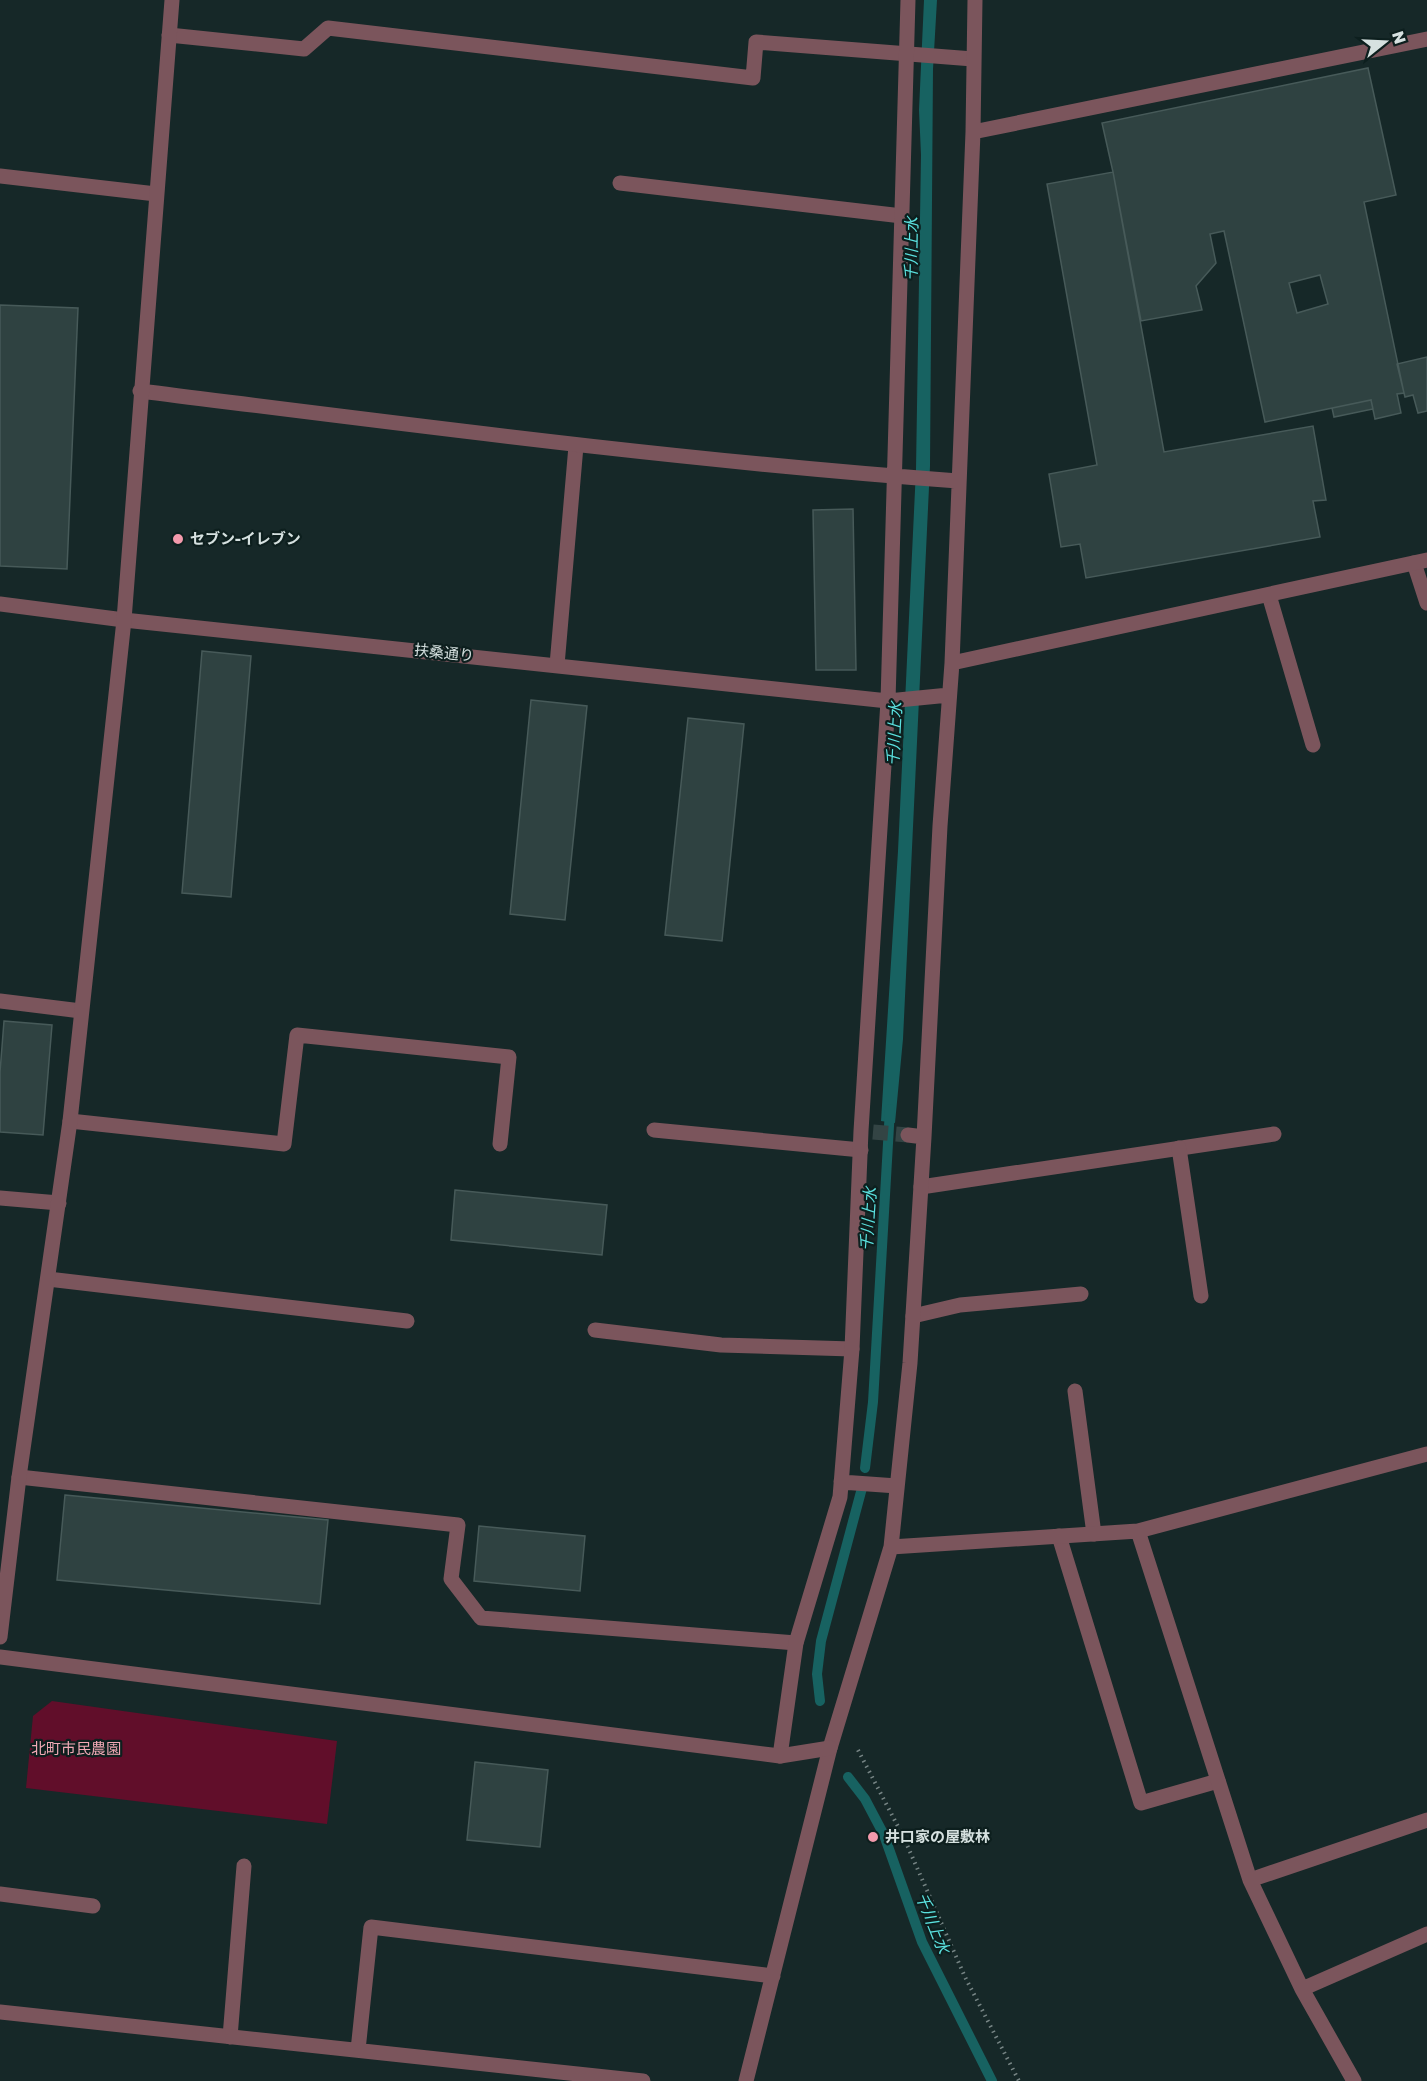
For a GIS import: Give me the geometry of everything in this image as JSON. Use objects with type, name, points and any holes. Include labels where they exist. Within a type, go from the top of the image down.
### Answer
[{"type":"street","points":[[0,1637],[19,1477],[70,1121],[124,620],[172,0]]},
{"type":"street","points":[[780,1756],[796,1643],[840,1497],[852,1349],[861,1150],[867,1132],[888,701],[908,0]]},
{"type":"street","points":[[746,2081],[830,1748],[891,1547],[910,1363],[939,826],[952,663],[952,481],[973,132],[975,0]]},
{"type":"street","points":[[170,35],[304,50],[328,28],[753,78],[756,42],[973,59]]},
{"type":"street","points":[[973,132],[1427,39]]},
{"type":"street","points":[[0,176],[156,194]]},
{"type":"street","points":[[620,183],[902,216]]},
{"type":"street","points":[[140,391],[576,446],[896,478],[952,481]]},
{"type":"street","points":[[557,665],[576,446]]},
{"type":"street","points":[[952,663],[1420,562],[1427,603]]},
{"type":"street","points":[[1269,595],[1313,746]]},
{"type":"street","name":"扶桑通り","points":[[0,604],[124,620],[888,701],[949,695]]},
{"type":"street","points":[[0,1001],[81,1011]]},
{"type":"street","points":[[70,1121],[284,1144],[297,1035],[509,1057],[500,1144]]},
{"type":"street","points":[[654,1130],[861,1150]]},
{"type":"street","points":[[921,1187],[1274,1134]]},
{"type":"street","points":[[908,1135],[924,1137]]},
{"type":"street","points":[[1179,1148],[1200,1296]]},
{"type":"street","points":[[0,1198],[58,1203]]},
{"type":"street","points":[[48,1280],[407,1322]]},
{"type":"street","points":[[913,1316],[960,1305],[1081,1294]]},
{"type":"street","points":[[595,1330],[721,1345],[852,1349]]},
{"type":"street","points":[[1075,1391],[1094,1534]]},
{"type":"street","points":[[891,1547],[1138,1531],[1427,1454]]},
{"type":"street","points":[[19,1477],[458,1525],[451,1579],[481,1618],[796,1643]]},
{"type":"street","points":[[841,1482],[897,1486]]},
{"type":"street","points":[[1138,1531],[1250,1880],[1302,1989],[1354,2081]]},
{"type":"street","points":[[1059,1536],[1142,1803],[1218,1781]]},
{"type":"street","points":[[0,1657],[780,1756],[830,1748]]},
{"type":"street","points":[[1250,1880],[1427,1820]]},
{"type":"street","points":[[230,2037],[244,1866]]},
{"type":"street","points":[[0,1894],[93,1906]]},
{"type":"street","points":[[358,2050],[371,1928],[773,1976]]},
{"type":"street","points":[[1302,1989],[1427,1935]]},
{"type":"street","points":[[0,2012],[643,2081]]},
{"type":"path","points":[[840,1715],[904,1838],[965,1977],[1019,2081]]},
{"type":"green space","name":"北町市民農園","points":[[52,1701],[337,1741],[327,1824],[26,1788],[33,1716]]},
{"type":"water","points":[[924,0],[937,0],[933,69],[930,466],[903,1039],[895,1123],[881,1121],[898,851],[916,469],[921,155],[919,110]]},
{"type":"building","points":[[1368,68],[1396,195],[1364,202],[1404,393],[1397,394],[1401,413],[1375,419],[1371,400],[1265,422],[1224,231],[1210,234],[1216,263],[1196,286],[1202,310],[1141,321],[1102,123]],"holes":[[[1320,275],[1328,304],[1297,313],[1289,283]]]},
{"type":"building","points":[[1113,172],[1164,452],[1313,426],[1326,500],[1313,501],[1320,537],[1086,578],[1080,544],[1061,547],[1049,474],[1097,465],[1047,184]]},
{"type":"building","points":[[0,305],[78,308],[67,569],[0,566]]},
{"type":"building","points":[[1427,357],[1427,411],[1418,413],[1413,395],[1405,397],[1397,364]]},
{"type":"building","points":[[1371,400],[1373,409],[1334,417],[1332,408]]},
{"type":"building","points":[[853,509],[856,670],[816,670],[813,510]]},
{"type":"building","points":[[202,651],[251,656],[231,897],[182,893]]},
{"type":"building","points":[[531,700],[587,706],[565,920],[510,914]]},
{"type":"building","points":[[688,718],[744,724],[722,941],[665,935]]},
{"type":"building","points":[[4,1021],[52,1025],[43,1135],[0,1132],[0,1072]]},
{"type":"building","points":[[455,1190],[607,1205],[602,1255],[451,1240]]},
{"type":"building","points":[[65,1495],[328,1520],[320,1604],[57,1580]]},
{"type":"building","points":[[479,1526],[585,1536],[580,1591],[474,1581]]},
{"type":"building","points":[[475,1762],[548,1770],[540,1847],[467,1840]]},
{"type":"waterway","name":"千川上水","points":[[865,1468],[873,1402],[890,1109]]},
{"type":"waterway","name":"千川上水","points":[[820,1701],[817,1674],[821,1641],[862,1488]]},
{"type":"waterway","name":"千川上水","points":[[848,1777],[865,1799],[884,1835],[922,1942],[992,2081]]},
{"type":"tunnel","points":[[873,1132],[908,1135]]},
{"type":"place","name":"セブン-イレブン","points":[[178,539]]},
{"type":"place","name":"井口家の屋敷林","points":[[873,1837]]}]
